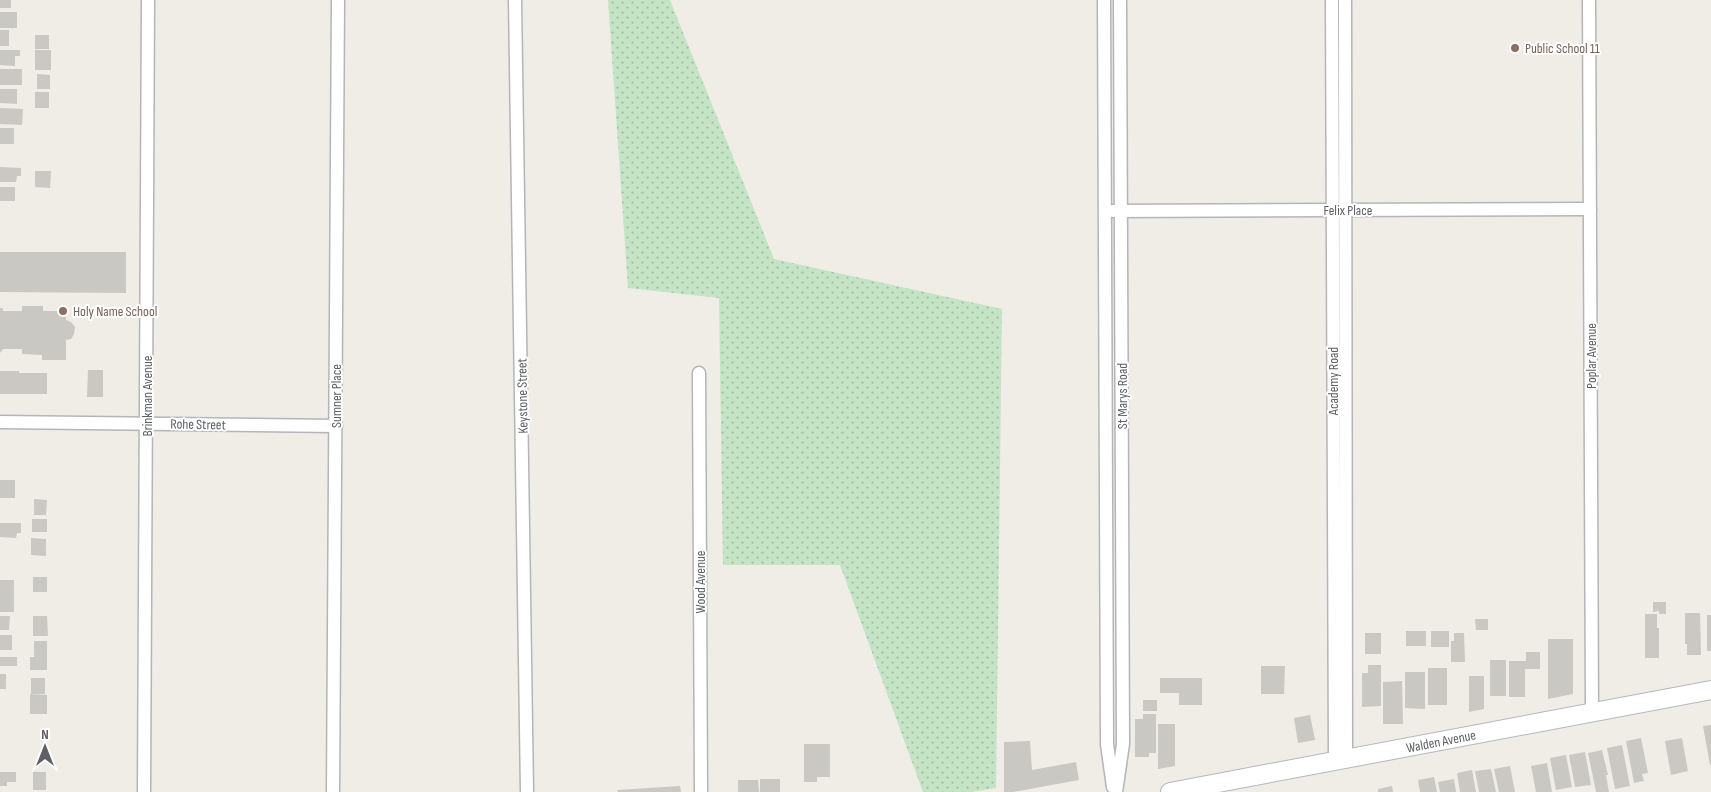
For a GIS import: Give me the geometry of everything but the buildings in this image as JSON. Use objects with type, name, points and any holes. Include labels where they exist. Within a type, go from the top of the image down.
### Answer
[{"type":"main road","name":"Walden Avenue","points":[[1170,792],[1711,690]]},
{"type":"street","name":"Brinkman Avenue","points":[[144,792],[148,0]]},
{"type":"street","name":"Sumner Place","points":[[332,792],[338,0]]},
{"type":"street","name":"Keystone Street","points":[[515,0],[527,792]]},
{"type":"street","name":"St Marys Road","points":[[1104,0],[1107,744],[1115,792]]},
{"type":"street","name":"St Marys Road","points":[[1115,792],[1123,744],[1120,0]]},
{"type":"street","name":"Academy Road","points":[[1332,0],[1338,61],[1341,761]]},
{"type":"street","name":"Academy Road","points":[[1338,61],[1344,0]]},
{"type":"street","name":"Poplar Avenue","points":[[1589,0],[1592,712]]},
{"type":"street","points":[[1105,63],[1120,63]]},
{"type":"street","name":"Felix Place","points":[[1105,211],[1590,209]]},
{"type":"street","name":"Wood Avenue","points":[[699,373],[701,792]]},
{"type":"street","points":[[1106,377],[1122,377]]},
{"type":"street","name":"Rohe Street","points":[[0,422],[336,426]]},
{"type":"street","name":"Academy Road","points":[[1340,549],[1334,731],[1341,761]]},
{"type":"street","points":[[1107,593],[1123,593]]},
{"type":"green space","points":[[608,0],[670,0],[774,259],[1002,309],[996,788],[971,792],[923,792],[840,565],[723,565],[719,298],[628,288]]},
{"type":"place","name":"Public School 11","points":[[1515,48]]},
{"type":"place","name":"Holy Name School","points":[[63,311]]}]
